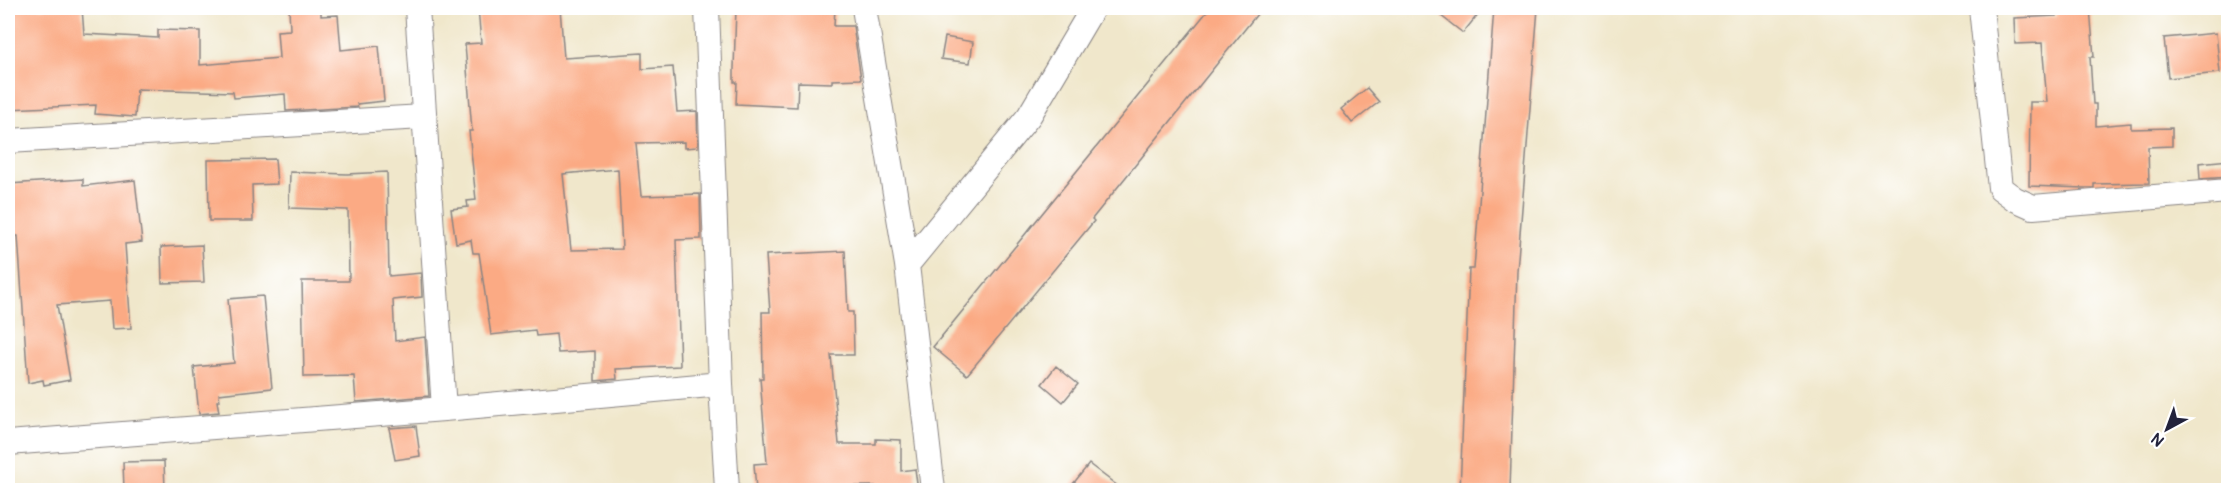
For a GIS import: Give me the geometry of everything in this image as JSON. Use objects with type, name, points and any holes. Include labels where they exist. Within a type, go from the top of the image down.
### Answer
[{"type":"street","points":[[417,8],[444,409]]},
{"type":"street","points":[[706,8],[727,490]]},
{"type":"street","points":[[864,8],[907,265],[933,490]]},
{"type":"street","points":[[907,265],[1029,116],[1093,8]]},
{"type":"street","points":[[1981,8],[2000,188],[2033,207],[2229,191]]},
{"type":"street","points":[[8,141],[423,117]]},
{"type":"street","points":[[8,443],[444,409],[721,384]]},
{"type":"building","points":[[8,8],[82,8],[84,34],[158,38],[158,30],[200,31],[200,65],[279,58],[277,31],[290,30],[289,8],[321,8],[321,16],[338,15],[341,50],[379,46],[384,101],[357,104],[358,107],[286,111],[285,94],[234,98],[233,92],[137,89],[135,117],[95,114],[96,105],[8,109]]},
{"type":"building","points":[[478,8],[560,8],[564,58],[642,53],[642,69],[673,67],[677,112],[697,111],[698,147],[684,148],[684,142],[636,143],[641,196],[700,194],[701,239],[676,240],[680,366],[616,369],[617,379],[595,381],[595,351],[558,353],[556,334],[536,336],[535,330],[491,335],[479,253],[473,253],[471,240],[456,243],[451,209],[468,207],[467,201],[476,200],[469,131],[472,131],[465,44],[481,43]],"holes":[[[618,169],[622,249],[571,250],[563,174]]]},
{"type":"building","points":[[736,8],[835,8],[834,26],[853,26],[861,79],[832,80],[832,83],[798,82],[797,107],[736,104],[737,82],[734,82],[734,68]]},
{"type":"building","points":[[1210,8],[1262,8],[1092,219],[1094,221],[967,375],[933,347]]},
{"type":"building","points":[[1431,8],[1483,8],[1463,33]]},
{"type":"building","points":[[1494,8],[1538,8],[1517,271],[1510,490],[1460,490],[1469,269],[1474,269]]},
{"type":"building","points":[[2056,8],[2090,8],[2094,57],[2090,57],[2093,104],[2096,104],[2096,126],[2131,123],[2131,129],[2172,128],[2172,146],[2148,147],[2149,183],[2094,184],[2094,188],[2029,186],[2030,102],[2047,102],[2042,43],[2015,44],[2014,18],[2056,16]]},
{"type":"building","points":[[2216,33],[2220,73],[2168,78],[2164,38]]},
{"type":"building","points":[[945,37],[973,42],[970,63],[941,59]]},
{"type":"building","points":[[1367,88],[1379,102],[1352,123],[1341,109]]},
{"type":"building","points":[[275,159],[277,184],[252,185],[253,221],[209,221],[208,160]]},
{"type":"building","points":[[2229,160],[2229,177],[2200,179],[2199,163]]},
{"type":"building","points":[[290,172],[347,174],[387,172],[389,276],[421,273],[422,297],[393,300],[395,341],[425,337],[429,396],[356,402],[354,376],[304,377],[302,281],[349,281],[348,210],[289,208]]},
{"type":"building","points":[[83,179],[83,186],[135,180],[142,242],[125,244],[131,328],[112,329],[110,301],[57,305],[70,380],[44,385],[43,380],[28,383],[18,236],[12,236],[9,184]]},
{"type":"building","points":[[202,245],[204,282],[162,283],[161,247]]},
{"type":"building","points":[[845,251],[848,312],[853,312],[854,355],[831,355],[839,444],[876,444],[876,439],[901,440],[901,471],[915,469],[918,490],[875,490],[875,486],[781,487],[781,490],[756,490],[754,464],[767,463],[760,378],[763,378],[762,312],[770,312],[766,255]]},
{"type":"building","points":[[263,296],[272,388],[219,394],[220,401],[217,401],[219,412],[199,414],[194,367],[234,363],[228,299]]},
{"type":"building","points":[[1056,366],[1078,384],[1063,402],[1042,384]]},
{"type":"building","points":[[416,426],[420,456],[395,460],[389,428]]},
{"type":"building","points":[[164,461],[165,490],[124,490],[123,462]]},
{"type":"building","points":[[1089,464],[1123,490],[1068,490]]}]
